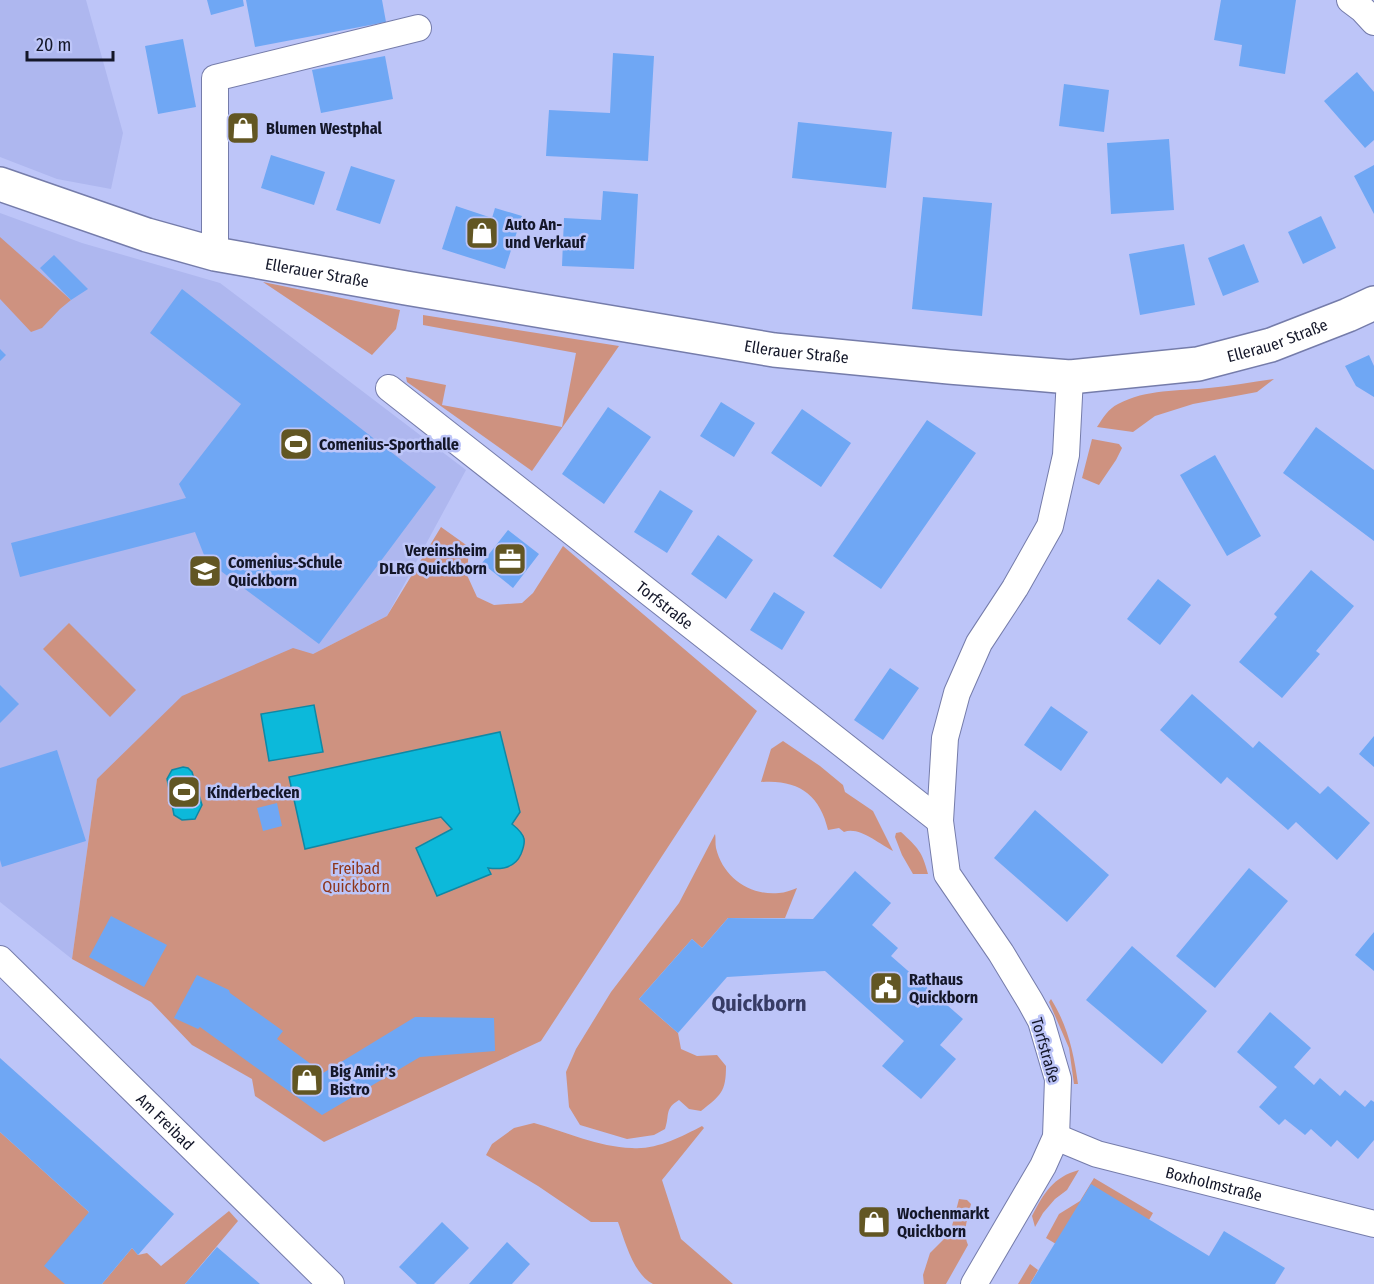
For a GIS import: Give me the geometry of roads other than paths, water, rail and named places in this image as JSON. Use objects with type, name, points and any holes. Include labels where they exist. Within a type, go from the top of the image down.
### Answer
[{"type":"main road","name":"Ellerauer Straße","points":[[0,184],[147,235],[215,254],[774,350],[1070,377],[1209,361],[1271,345],[1374,303]]},
{"type":"street","points":[[215,254],[215,78],[418,28]]},
{"type":"street","name":"Torfstraße","points":[[974,1284],[1043,1166],[1056,1137],[1058,1079],[1041,1021],[1001,953],[947,874],[940,821],[945,738],[957,693],[979,643],[1015,588],[1050,526],[1066,455],[1070,377]]},
{"type":"street","name":"Torfstraße","points":[[389,388],[940,821]]},
{"type":"street","name":"Am Freibad","points":[[0,959],[332,1284]]},
{"type":"street","name":"Boxholmstraße","points":[[1056,1137],[1096,1154],[1374,1224]]},
{"type":"place","name":"Blumen Westphal","points":[[243,128]]},
{"type":"place","name":"Auto An- und Verkauf","points":[[482,233]]},
{"type":"place","name":"Comenius-Sporthalle","points":[[296,444]]},
{"type":"place","name":"Vereinsheim DLRG Quickborn","points":[[510,559]]},
{"type":"place","name":"Comenius-Schule Quickborn","points":[[205,571]]},
{"type":"place","name":"Kinderbecken","points":[[184,792]]},
{"type":"place","name":"Rathaus Quickborn","points":[[886,988]]},
{"type":"place","name":"Big Amir's Bistro","points":[[307,1080]]},
{"type":"place","name":"Wochenmarkt Quickborn","points":[[874,1222]]},
{"type":"district","name":"Quickborn","points":[[759,1003]]},
{"type":"park label","name":"Freibad Quickborn","points":[[356,877]]}]
